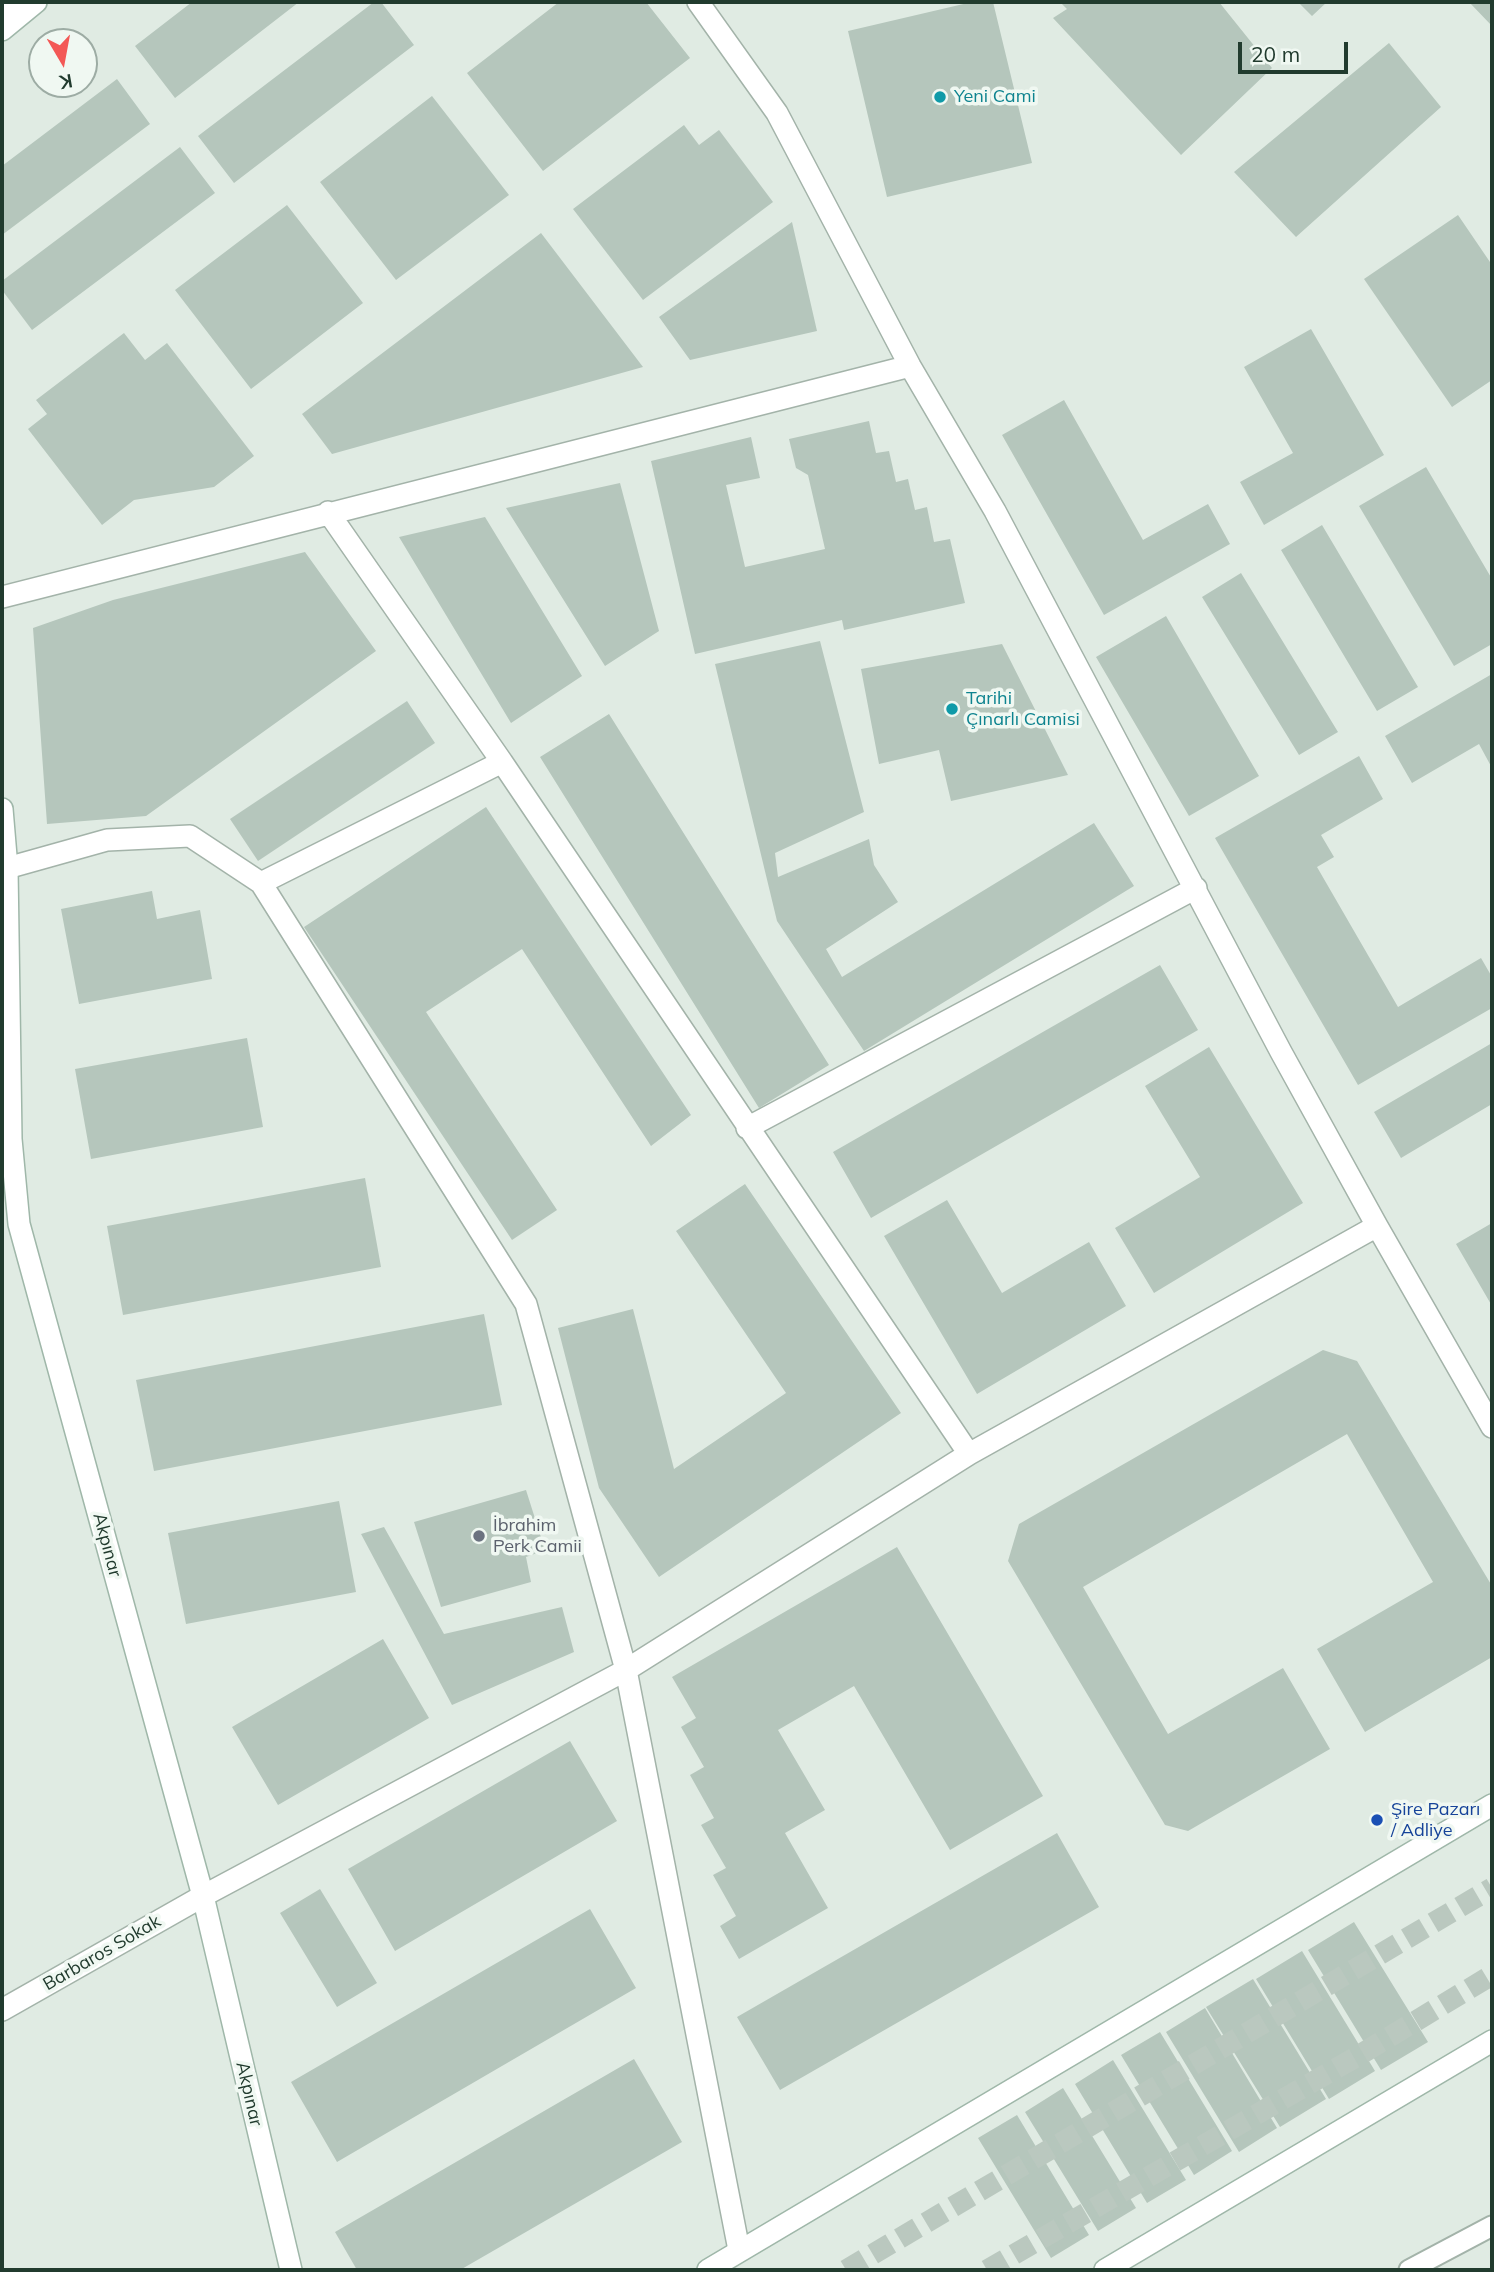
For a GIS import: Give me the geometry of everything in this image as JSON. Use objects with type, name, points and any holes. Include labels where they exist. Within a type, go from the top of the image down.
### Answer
[{"type":"street","points":[[2,10],[12,2]]},
{"type":"street","points":[[2,30],[36,2]]},
{"type":"street","points":[[698,2],[777,113],[910,366],[995,511],[1281,1052],[1492,1427]]},
{"type":"street","points":[[2,597],[910,366]]},
{"type":"street","points":[[328,512],[502,762],[969,1454]]},
{"type":"street","points":[[261,883],[502,762]]},
{"type":"street","name":"Akpınar","points":[[2,809],[7,868],[7,1144],[19,1224],[203,1896],[291,2270]]},
{"type":"street","points":[[7,868],[107,840],[190,836],[261,883],[526,1304],[626,1670],[739,2250]]},
{"type":"street","points":[[747,1128],[1196,888]]},
{"type":"street","name":"Barbaros Sokak","points":[[2,2010],[203,1896],[626,1670],[969,1454],[1377,1226]]},
{"type":"street","points":[[708,2270],[1492,1805]]},
{"type":"street","points":[[1105,2270],[1492,2041]]},
{"type":"lane","points":[[1409,2270],[1492,2226]]},
{"type":"building","points":[[192,2],[299,2],[175,98],[135,46]]},
{"type":"building","points":[[374,2],[381,2],[414,45],[234,183],[198,136]]},
{"type":"building","points":[[559,2],[646,2],[690,58],[543,171],[467,73]]},
{"type":"building","name":"Yeni Cami","points":[[972,2],[993,2],[1032,163],[887,197],[848,31]]},
{"type":"building","points":[[1060,2],[1219,2],[1272,68],[1181,155],[1053,18],[1067,9]]},
{"type":"building","points":[[1298,2],[1327,2],[1312,16]]},
{"type":"building","points":[[1469,2],[1492,2],[1492,26]]},
{"type":"building","points":[[1389,43],[1441,107],[1296,237],[1234,172]]},
{"type":"building","points":[[117,79],[150,124],[2,235],[2,166],[92,98],[98,98],[98,93]]},
{"type":"building","points":[[432,96],[509,195],[396,280],[320,182]]},
{"type":"building","points":[[684,125],[699,145],[719,130],[773,202],[643,300],[573,209]]},
{"type":"building","points":[[180,147],[215,193],[32,330],[2,290],[2,281]]},
{"type":"building","points":[[287,205],[363,303],[251,389],[175,290]]},
{"type":"building","points":[[1458,215],[1492,265],[1492,380],[1452,407],[1364,279]]},
{"type":"building","points":[[792,222],[817,331],[690,360],[659,317]]},
{"type":"building","points":[[541,233],[643,367],[332,454],[302,414]]},
{"type":"building","points":[[1311,329],[1384,455],[1264,525],[1240,482],[1293,453],[1244,367]]},
{"type":"building","points":[[124,333],[145,360],[167,343],[254,456],[214,487],[134,500],[102,525],[28,429],[47,414],[36,400]]},
{"type":"building","points":[[1064,400],[1143,540],[1208,504],[1230,544],[1104,615],[1002,435]]},
{"type":"building","points":[[869,421],[876,453],[889,451],[896,482],[908,479],[915,510],[927,507],[934,542],[950,539],[965,603],[844,630],[842,620],[695,654],[651,461],[751,437],[760,478],[726,485],[745,567],[825,549],[808,475],[796,468],[789,439]]},
{"type":"building","points":[[1426,467],[1492,579],[1492,644],[1454,666],[1359,506]]},
{"type":"building","points":[[620,483],[659,631],[605,666],[506,508]]},
{"type":"building","points":[[485,517],[582,676],[511,723],[399,537]]},
{"type":"building","points":[[1322,525],[1418,687],[1377,711],[1281,550]]},
{"type":"building","points":[[305,552],[376,651],[146,816],[47,824],[33,628],[113,600]]},
{"type":"building","points":[[1241,573],[1338,732],[1299,755],[1202,597]]},
{"type":"building","points":[[1166,616],[1259,776],[1189,816],[1096,657]]},
{"type":"building","points":[[820,641],[864,812],[775,853],[778,877],[869,839],[874,865],[898,902],[826,949],[842,977],[1094,823],[1134,886],[864,1051],[777,921],[715,664]]},
{"type":"building","name":"Tarihi Çınarlı Camisi","points":[[1002,644],[1068,775],[951,801],[939,750],[879,764],[861,669]]},
{"type":"building","points":[[1492,674],[1492,768],[1479,744],[1412,783],[1385,736]]},
{"type":"building","points":[[407,701],[435,743],[258,861],[230,819]]},
{"type":"building","points":[[609,714],[829,1065],[759,1108],[540,757]]},
{"type":"building","points":[[1359,756],[1383,799],[1321,835],[1334,857],[1317,867],[1398,1007],[1481,958],[1492,977],[1492,1008],[1358,1085],[1215,838]]},
{"type":"building","points":[[486,807],[691,1115],[651,1146],[522,949],[426,1012],[557,1210],[512,1240],[304,927]]},
{"type":"building","points":[[152,891],[157,919],[200,910],[212,979],[79,1004],[61,909]]},
{"type":"building","points":[[1160,965],[1198,1030],[871,1218],[833,1152]]},
{"type":"building","points":[[247,1038],[263,1127],[91,1159],[75,1069]]},
{"type":"building","points":[[1492,1043],[1492,1104],[1401,1158],[1374,1112]]},
{"type":"building","points":[[1209,1047],[1303,1203],[1154,1293],[1115,1228],[1200,1177],[1145,1086]]},
{"type":"building","points":[[365,1178],[381,1267],[123,1315],[107,1226]]},
{"type":"building","points":[[745,1184],[901,1413],[659,1577],[599,1488],[558,1328],[633,1309],[674,1469],[786,1393],[676,1231]]},
{"type":"building","points":[[947,1200],[1002,1293],[1089,1242],[1126,1306],[977,1394],[884,1236]]},
{"type":"building","points":[[1492,1223],[1492,1306],[1456,1244]]},
{"type":"building","points":[[484,1314],[502,1405],[154,1471],[136,1380]]},
{"type":"building","points":[[1323,1350],[1357,1361],[1492,1586],[1492,1657],[1365,1732],[1317,1649],[1433,1582],[1347,1434],[1083,1587],[1168,1734],[1283,1668],[1330,1749],[1188,1831],[1165,1825],[1008,1561],[1019,1524]]},
{"type":"building","name":"İbrahim Perk Camii","points":[[526,1490],[545,1550],[526,1557],[531,1582],[441,1607],[414,1522]]},
{"type":"building","points":[[339,1501],[356,1592],[186,1624],[168,1533]]},
{"type":"building","points":[[384,1527],[444,1634],[562,1607],[574,1652],[452,1705],[361,1534]]},
{"type":"building","points":[[897,1547],[1043,1796],[950,1850],[854,1686],[778,1730],[825,1810],[785,1833],[828,1908],[739,1959],[720,1926],[736,1916],[713,1875],[726,1868],[701,1825],[714,1818],[690,1775],[704,1767],[681,1727],[696,1718],[672,1677]]},
{"type":"building","points":[[383,1639],[429,1718],[278,1805],[232,1727]]},
{"type":"building","points":[[570,1741],[617,1821],[395,1951],[348,1869]]},
{"type":"building","points":[[1057,1833],[1099,1907],[780,2090],[737,2017]]},
{"type":"building","points":[[320,1889],[377,1983],[337,2007],[280,1913]]},
{"type":"building","points":[[590,1909],[636,1988],[337,2162],[291,2082]]},
{"type":"building","points":[[1354,1922],[1428,2042],[1381,2070],[1308,1950]]},
{"type":"building","points":[[1302,1951],[1375,2071],[1329,2099],[1256,1979]]},
{"type":"building","points":[[1253,1979],[1326,2099],[1280,2127],[1206,2007]]},
{"type":"building","points":[[1205,2008],[1277,2128],[1239,2152],[1166,2032]]},
{"type":"building","points":[[1160,2032],[1232,2151],[1194,2175],[1121,2055]]},
{"type":"building","points":[[634,2059],[682,2142],[460,2270],[357,2270],[335,2232]]},
{"type":"building","points":[[1113,2060],[1186,2180],[1147,2203],[1075,2084]]},
{"type":"building","points":[[1063,2088],[1136,2208],[1098,2231],[1025,2112]]},
{"type":"building","points":[[1017,2115],[1089,2235],[1051,2258],[978,2138]]},
{"type":"tunnel","points":[[846,2270],[1492,1888]]},
{"type":"tunnel","points":[[987,2270],[1356,2057],[1492,1975]]},
{"type":"place","name":"Yeni Cami","points":[[940,97]]},
{"type":"place","name":"Tarihi Çınarlı Camisi","points":[[952,709]]},
{"type":"place","name":"İbrahim Perk Camii","points":[[479,1536]]},
{"type":"place","name":"Şire Pazarı / Adliye","points":[[1377,1820]]}]
